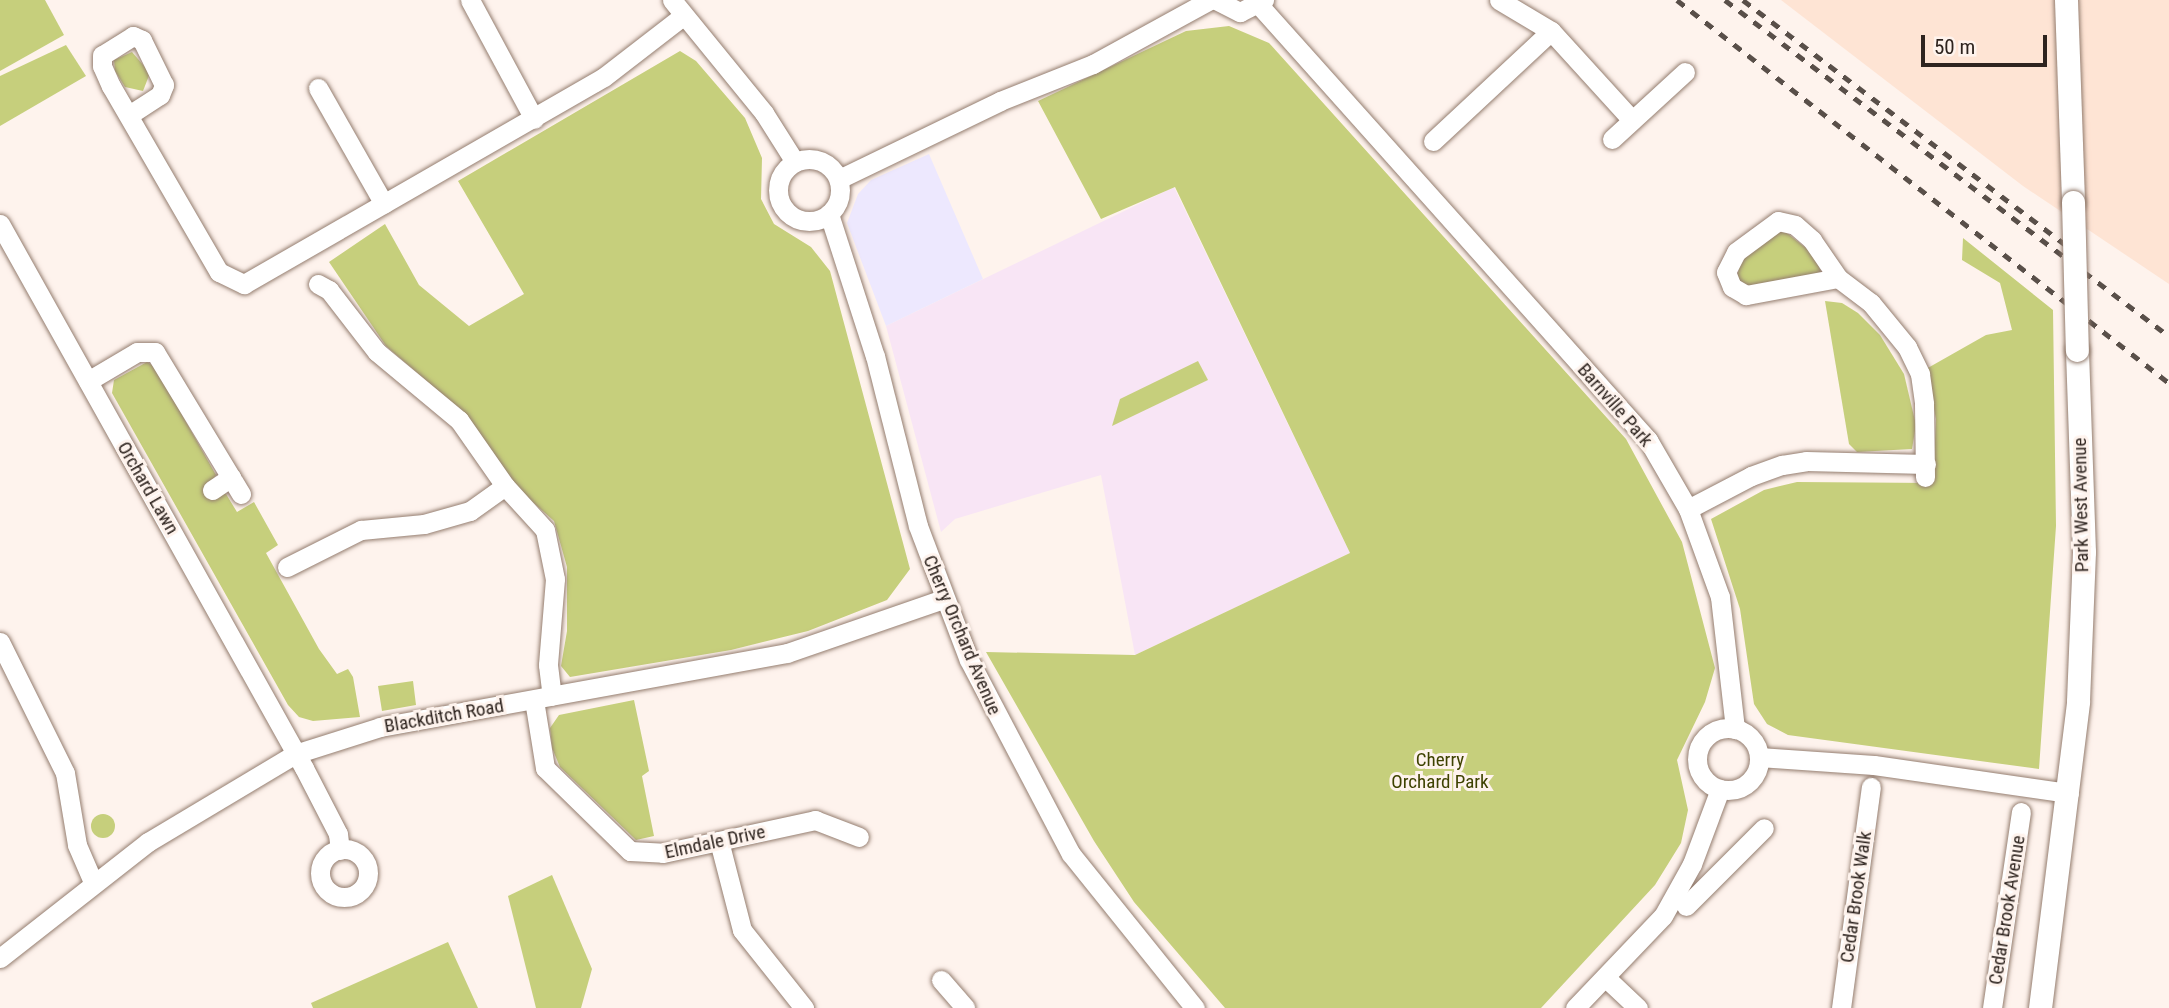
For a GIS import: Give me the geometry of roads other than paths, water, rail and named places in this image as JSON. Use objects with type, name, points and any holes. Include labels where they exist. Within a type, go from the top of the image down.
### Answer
[{"type":"street","points":[[470,0],[534,120]]},
{"type":"street","points":[[839,179],[1000,101],[1093,64],[1210,0]]},
{"type":"street","points":[[1216,0],[1240,12],[1261,3]]},
{"type":"street","points":[[1499,0],[1551,31],[1632,120]]},
{"type":"street","name":"Park West Avenue","points":[[2040,1008],[2069,793],[2084,552],[2066,0]]},
{"type":"street","name":"Barnville Park","points":[[1261,3],[1648,440],[1688,509],[1720,597],[1735,729]]},
{"type":"street","points":[[129,115],[219,272],[228,279],[244,284],[257,280],[604,77],[677,8],[764,113],[796,162]]},
{"type":"street","points":[[1433,141],[1551,31]]},
{"type":"street","points":[[1612,139],[1685,72]]},
{"type":"street","points":[[318,88],[384,205]]},
{"type":"street","points":[[796,162],[823,162],[839,179],[840,193],[829,214],[813,221],[787,212],[778,190],[780,178],[796,162]]},
{"type":"street","name":"Cherry Orchard Avenue","points":[[829,214],[943,599],[1001,727],[1071,854],[1195,1008]]},
{"type":"street","points":[[1688,509],[1751,476],[1782,465],[1806,461],[1925,470],[1920,374],[1907,347],[1871,303],[1838,278],[1803,232],[1795,225],[1778,221],[1736,252],[1726,272],[1732,287],[1746,295],[1838,278]]},
{"type":"street","name":"Orchard Lawn","points":[[0,224],[295,754],[338,834],[340,850]]},
{"type":"street","name":"Elmdale Drive","points":[[318,285],[328,290],[377,352],[459,420],[505,486],[545,530],[552,552],[556,599],[543,698],[545,768],[625,848],[653,855],[815,820],[859,837]]},
{"type":"street","points":[[88,381],[137,352],[155,352],[236,486],[212,490]]},
{"type":"street","points":[[287,567],[361,530],[424,524],[470,511],[505,486]]},
{"type":"street","name":"Blackditch Road","points":[[0,958],[93,882],[184,817],[295,754],[380,727],[787,653],[943,599]]},
{"type":"street","points":[[0,642],[65,772],[76,818],[77,845],[93,882]]},
{"type":"street","points":[[1735,729],[1752,739],[1759,757],[1747,783],[1720,789],[1710,785],[1698,767],[1699,746],[1714,731],[1735,729]]},
{"type":"street","points":[[1759,757],[1874,765],[2069,793]]},
{"type":"street","name":"Cedar Brook Walk","points":[[1841,1008],[1871,786]]},
{"type":"street","points":[[1575,1008],[1663,916],[1692,864],[1720,789]]},
{"type":"street","name":"Cedar Brook Avenue","points":[[1992,1008],[2021,812]]},
{"type":"street","points":[[1686,906],[1763,828]]},
{"type":"street","points":[[719,841],[741,930],[804,1008]]},
{"type":"street","points":[[1692,864],[1717,876]]},
{"type":"street","points":[[1605,977],[1638,1008]]},
{"type":"street","points":[[941,980],[965,1008]]},
{"type":"railway","points":[[1677,0],[2169,383]]},
{"type":"railway","points":[[1725,0],[2169,336]]},
{"type":"railway","points":[[1743,0],[2069,247]]},
{"type":"park label","name":"Cherry Orchard Park","points":[[1440,771]]}]
